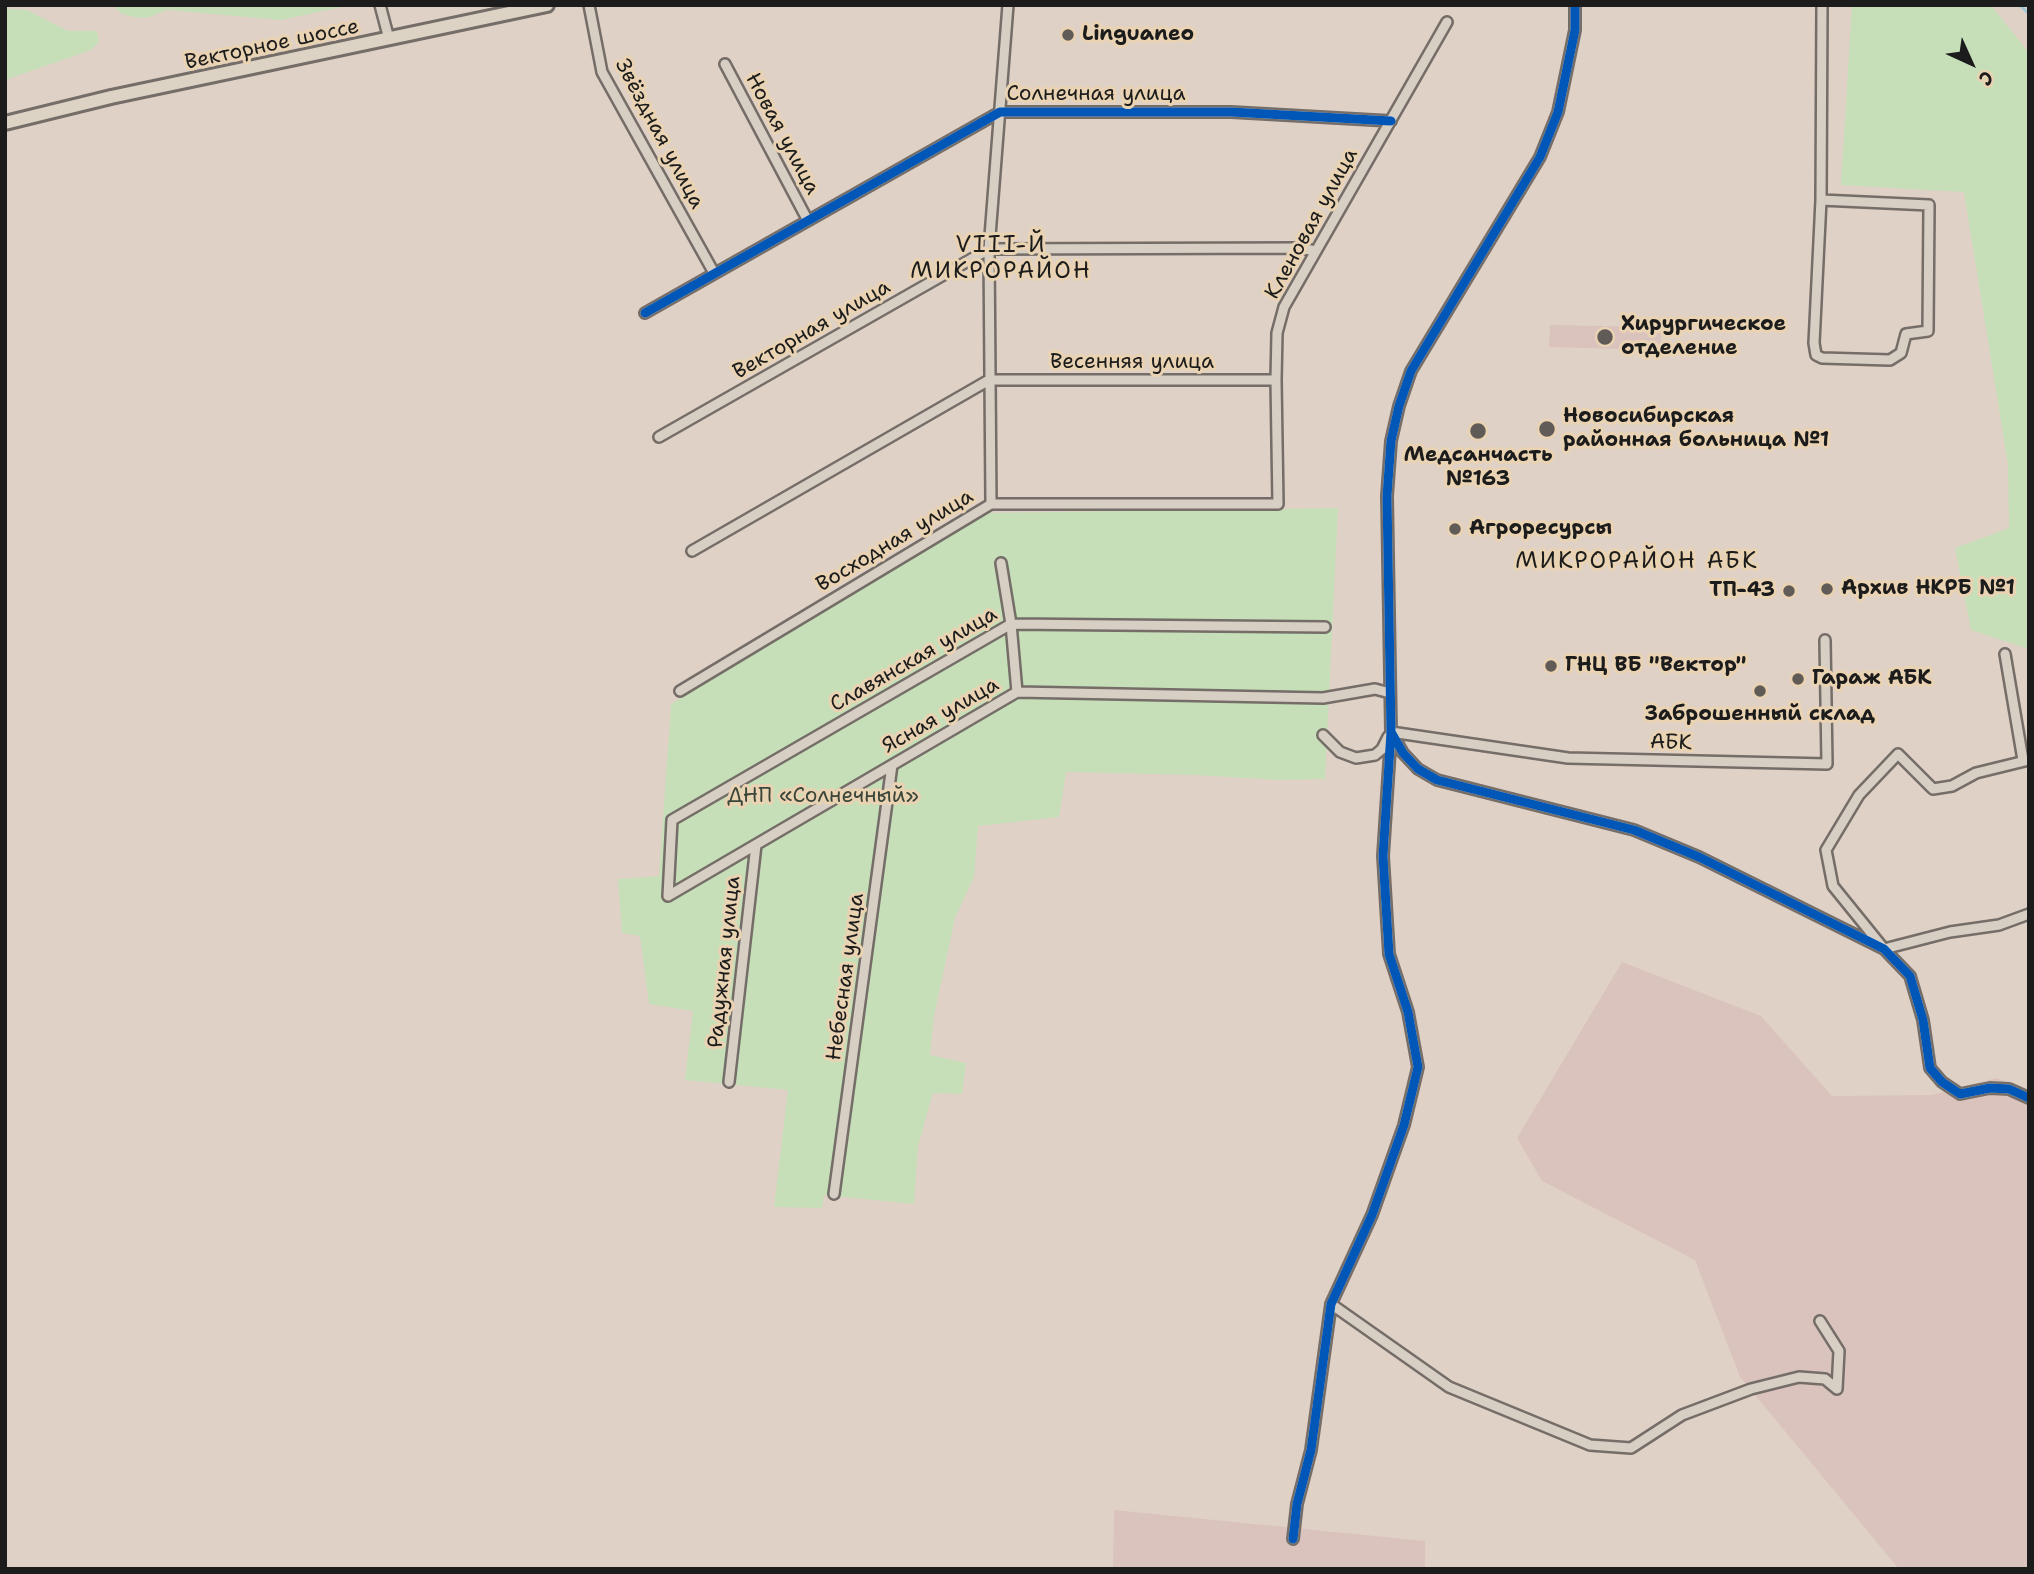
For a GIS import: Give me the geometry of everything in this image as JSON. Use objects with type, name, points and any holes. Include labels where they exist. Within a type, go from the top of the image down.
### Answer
[{"type":"main road","name":"Векторное шоссе","points":[[5,123],[111,97],[548,5]]},
{"type":"street","points":[[380,5],[389,39]]},
{"type":"street","name":"Звёздная улица","points":[[589,5],[603,72],[714,273]]},
{"type":"street","points":[[990,504],[989,249],[1008,5]]},
{"type":"street","points":[[1293,1539],[1297,1504],[1311,1450],[1331,1304],[1372,1215],[1404,1125],[1418,1066],[1408,1012],[1389,954],[1383,856],[1391,733],[1387,496],[1391,441],[1411,371],[1540,157],[1558,112],[1575,30],[1575,5]]},
{"type":"street","points":[[1821,200],[1929,205],[1928,331],[1906,334],[1900,352],[1891,360],[1822,358],[1816,355],[1814,343],[1821,200],[1822,5]]},
{"type":"street","name":"Кленовая улица","points":[[1278,504],[1276,380],[1277,334],[1281,316],[1447,22]]},
{"type":"street","name":"Новая улица","points":[[725,64],[807,219]]},
{"type":"street","name":"Солнечная улица","points":[[645,313],[1000,112],[1231,113],[1391,121]]},
{"type":"street","name":"Векторная улица","points":[[659,437],[989,249],[1299,248],[1316,251]]},
{"type":"street","points":[[692,551],[989,380]]},
{"type":"street","name":"Весенняя улица","points":[[989,380],[1276,380]]},
{"type":"street","name":"Восходная улица","points":[[680,691],[990,504],[1278,504]]},
{"type":"street","points":[[1001,563],[1011,624],[1017,692]]},
{"type":"street","name":"Славянская улица","points":[[668,896],[672,820],[1011,624],[1325,627]]},
{"type":"street","name":"АБК","points":[[1391,733],[1568,758],[1827,764],[1825,639]]},
{"type":"street","points":[[2004,654],[2026,760],[1976,774],[1952,786],[1933,789],[1898,754],[1859,795],[1826,850],[1833,886],[1910,976],[1923,1020],[1930,1068],[1942,1082],[1960,1094],[1990,1088],[2009,1089],[2029,1098]]},
{"type":"street","name":"Ясная улица","points":[[668,896],[1017,692],[1323,698],[1374,689],[1390,693]]},
{"type":"street","points":[[1323,735],[1340,752],[1356,758],[1375,755],[1382,749],[1391,733]]},
{"type":"street","points":[[1391,733],[1403,753],[1418,769],[1437,780],[1634,830],[1699,857],[1885,949],[1951,932],[1999,925],[2029,914]]},
{"type":"street","name":"Небесная улица","points":[[834,1194],[892,765]]},
{"type":"street","name":"Радужная улица","points":[[729,1082],[756,845]]},
{"type":"street","points":[[1331,1304],[1449,1387],[1590,1445],[1631,1448],[1682,1415],[1751,1389],[1799,1377],[1825,1379],[1837,1390],[1839,1351],[1820,1321]]},
{"type":"shaded area","name":"Хирургическое отделение","points":[[1550,325],[1661,327],[1661,350],[1549,347]]},
{"type":"shaded area","points":[[1709,342],[1709,353],[1681,354],[1681,343]]},
{"type":"shaded area","points":[[1622,962],[1761,1016],[1832,1096],[1932,1095],[1996,1078],[2029,1091],[2029,1569],[1899,1569],[1740,1377],[1695,1260],[1542,1181],[1517,1138]]},
{"type":"shaded area","points":[[1114,1510],[1425,1541],[1425,1569],[1113,1569]]},
{"type":"green space","points":[[112,5],[351,5],[281,20],[167,10],[147,18],[134,17],[122,14]]},
{"type":"green space","points":[[1852,5],[1991,5],[2029,53],[2029,649],[1971,630],[1955,548],[2009,528],[2008,465],[1964,192],[1841,185]]},
{"type":"green space","points":[[5,9],[27,10],[68,31],[97,31],[99,42],[91,50],[5,80]]},
{"type":"green space","name":"ДНП «Солнечный»","points":[[1338,508],[1325,779],[1278,780],[1066,772],[1059,817],[978,826],[974,877],[955,918],[934,1016],[930,1055],[966,1063],[962,1094],[933,1093],[918,1146],[914,1204],[824,1195],[822,1208],[774,1207],[788,1090],[685,1080],[693,1011],[649,1004],[640,936],[622,933],[618,879],[659,876],[671,704],[988,513]]},
{"type":"waterway","points":[[2020,5],[2029,14]]},
{"type":"cycle path","points":[[1575,5],[1575,30],[1558,112],[1540,157],[1411,371],[1399,406],[1391,441],[1387,496],[1391,732],[1403,753],[1418,769],[1437,780],[1634,830],[1699,857],[1884,949],[1910,976],[1923,1020],[1930,1068],[1942,1082],[1960,1094],[1990,1088],[2009,1089],[2029,1098]]},
{"type":"cycle path","points":[[645,313],[1000,112],[1231,112],[1391,121]]},
{"type":"cycle path","points":[[1293,1539],[1297,1504],[1311,1450],[1331,1304],[1372,1215],[1404,1125],[1418,1067],[1408,1012],[1389,954],[1383,856],[1391,732]]},
{"type":"place","name":"Linguaneo","points":[[1068,35]]},
{"type":"place","name":"Хирургическое отделение","points":[[1605,337]]},
{"type":"place","name":"Новосибирская районная больница №1","points":[[1547,429]]},
{"type":"place","name":"Медсанчасть №163","points":[[1478,431]]},
{"type":"place","name":"Агроресурсы","points":[[1455,529]]},
{"type":"place","name":"Архив НКРБ №1","points":[[1827,589]]},
{"type":"place","name":"ТП-43","points":[[1789,591]]},
{"type":"place","name":"ГНЦ ВБ \"Вектор\"","points":[[1551,666]]},
{"type":"place","name":"Гараж АБК","points":[[1798,679]]},
{"type":"place","name":"Заброшенный склад","points":[[1760,691]]},
{"type":"district","name":"VIII-Й МИКРОРАЙОН","points":[[1001,259]]},
{"type":"district","name":"МИКРОРАЙОН АБК","points":[[1637,562]]}]
